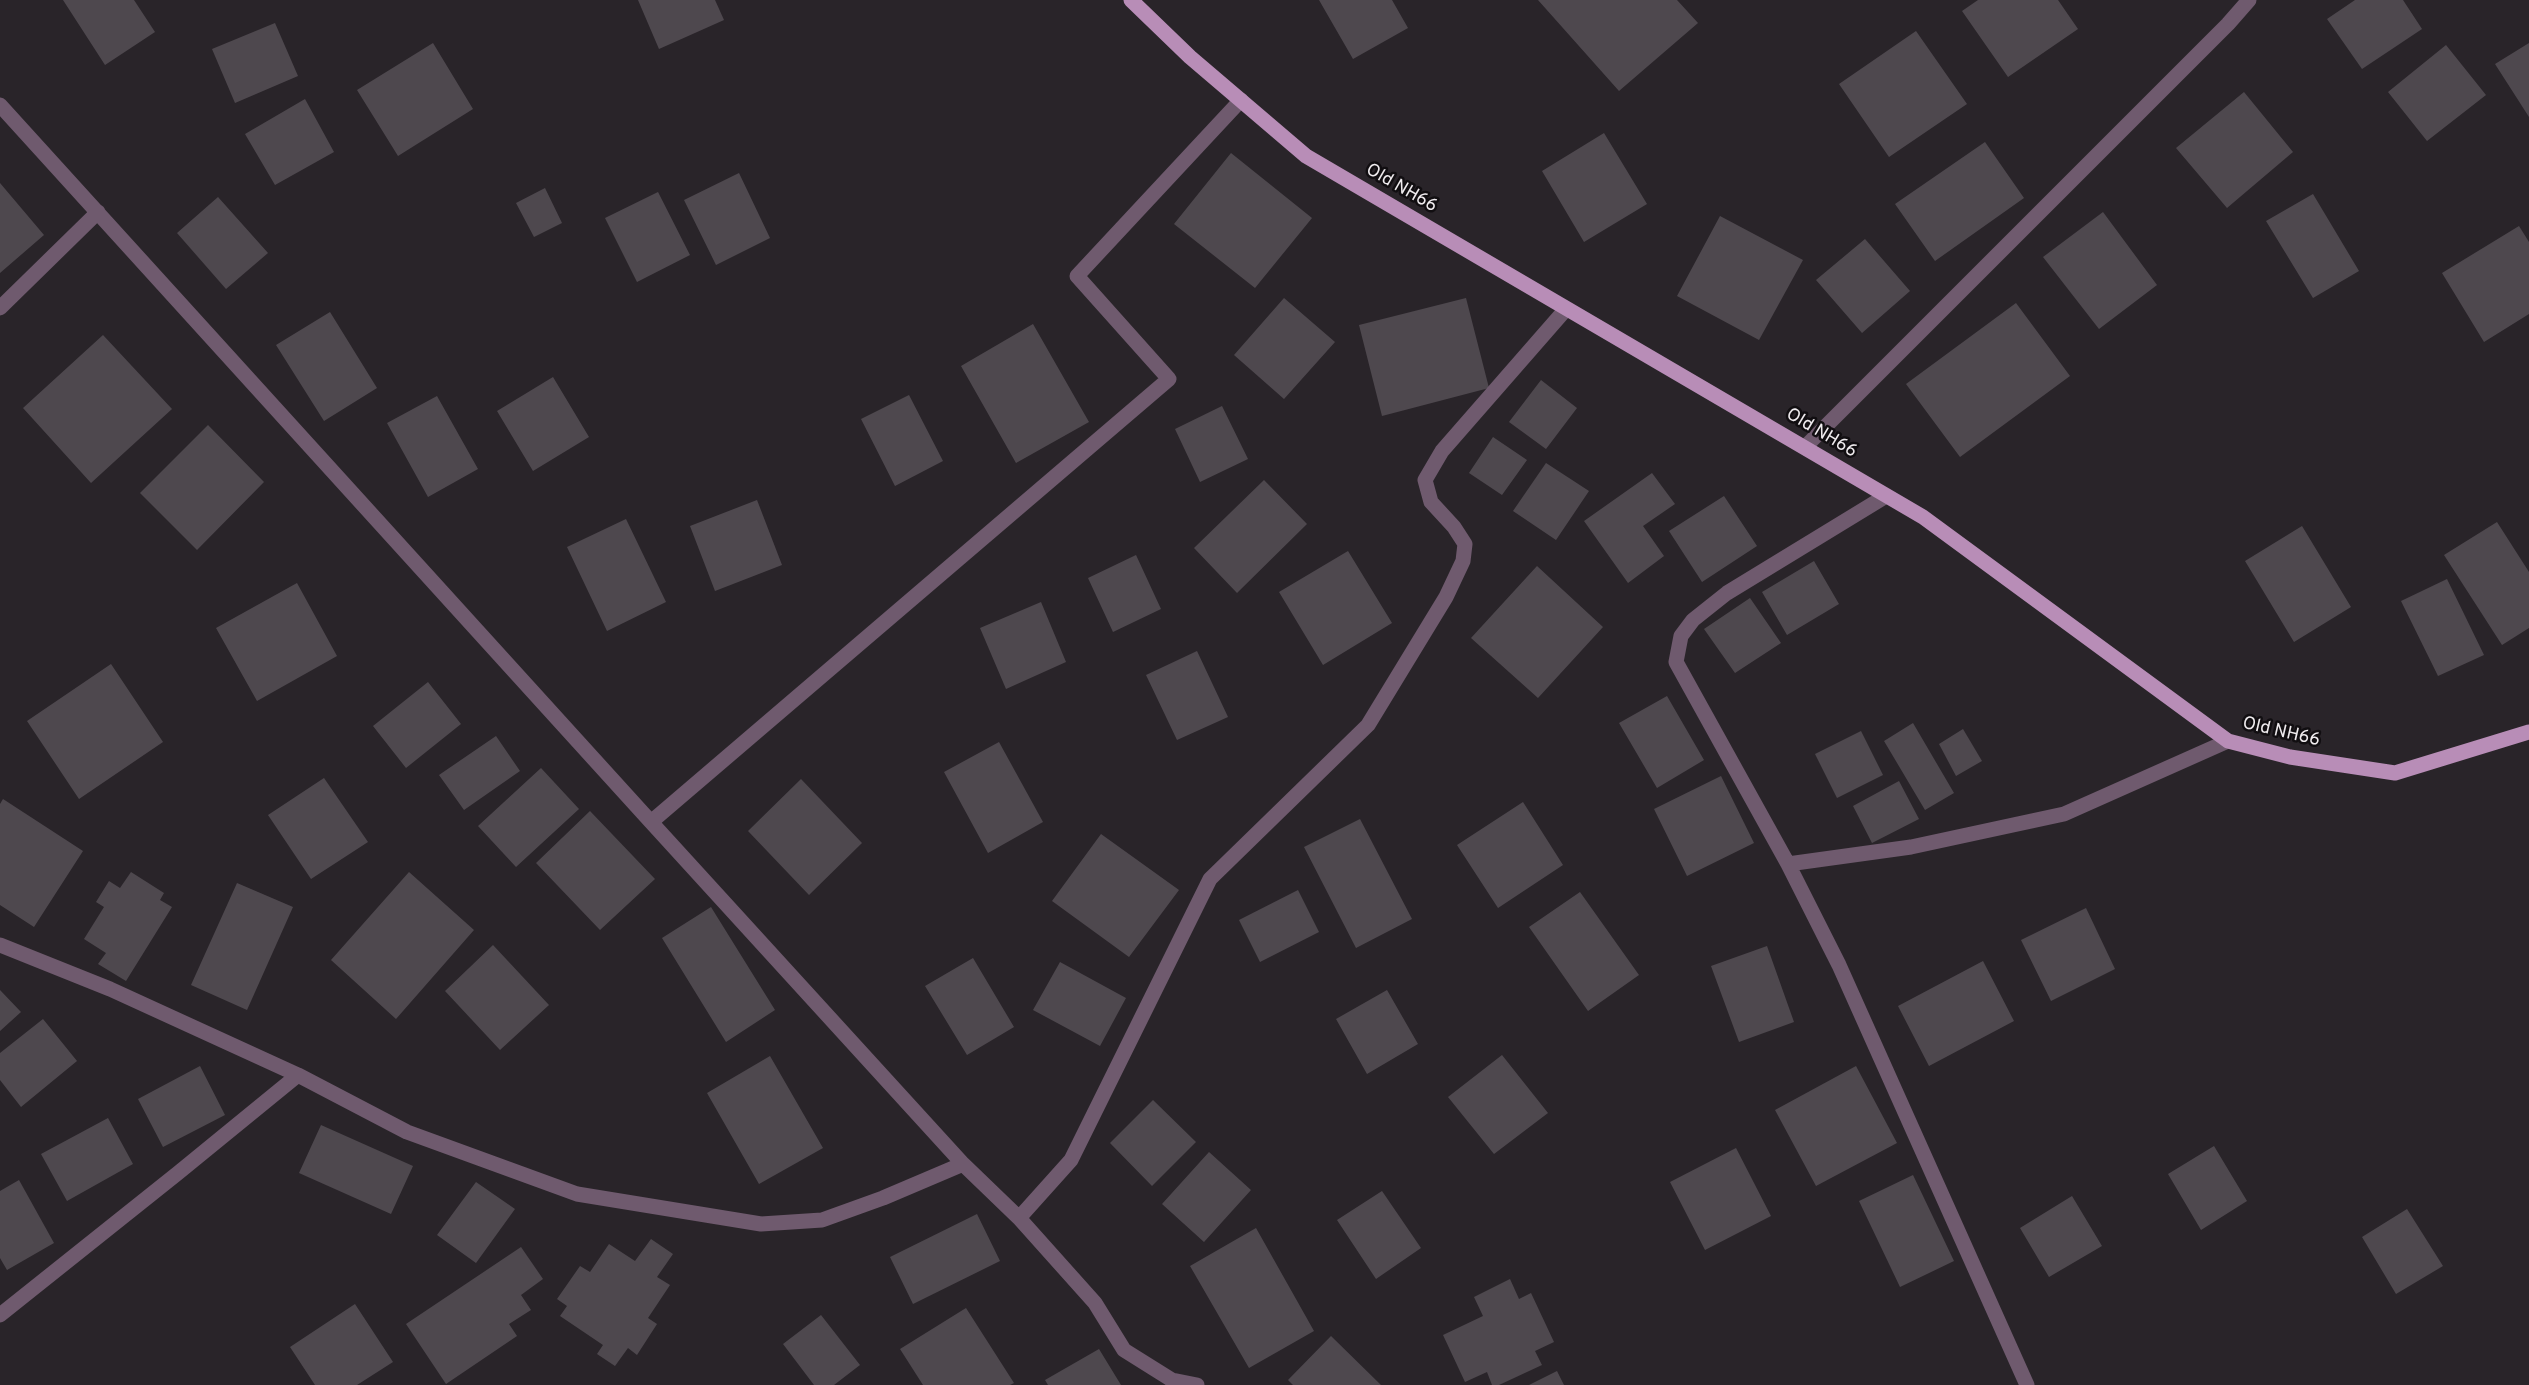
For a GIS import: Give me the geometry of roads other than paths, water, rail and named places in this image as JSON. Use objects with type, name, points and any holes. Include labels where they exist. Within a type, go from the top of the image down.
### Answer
[{"type":"main road","name":"Old NH66","points":[[1131,0],[1190,57],[1306,156],[1923,517],[2228,741],[2290,757],[2396,773],[2529,732]]},
{"type":"street","points":[[1805,447],[2228,24],[2249,0]]},
{"type":"street","points":[[651,822],[1169,379],[1077,276],[1241,100]]},
{"type":"street","points":[[0,105],[963,1164],[1019,1218],[1095,1303],[1124,1350],[1173,1382],[1197,1385]]},
{"type":"street","points":[[0,308],[98,212]]},
{"type":"street","points":[[1019,1218],[1071,1160],[1210,879],[1368,725],[1446,597],[1463,561],[1466,544],[1431,502],[1425,480],[1442,451],[1566,309]]},
{"type":"street","points":[[1886,496],[1727,593],[1693,620],[1681,636],[1676,662],[1788,864],[1839,965],[2027,1385]]},
{"type":"street","points":[[1788,864],[1911,847],[2064,814],[2228,741]]},
{"type":"street","points":[[0,945],[110,989],[298,1075],[407,1132],[577,1194],[761,1224],[822,1220],[883,1198],[963,1164]]},
{"type":"street","points":[[0,1314],[298,1075]]}]
